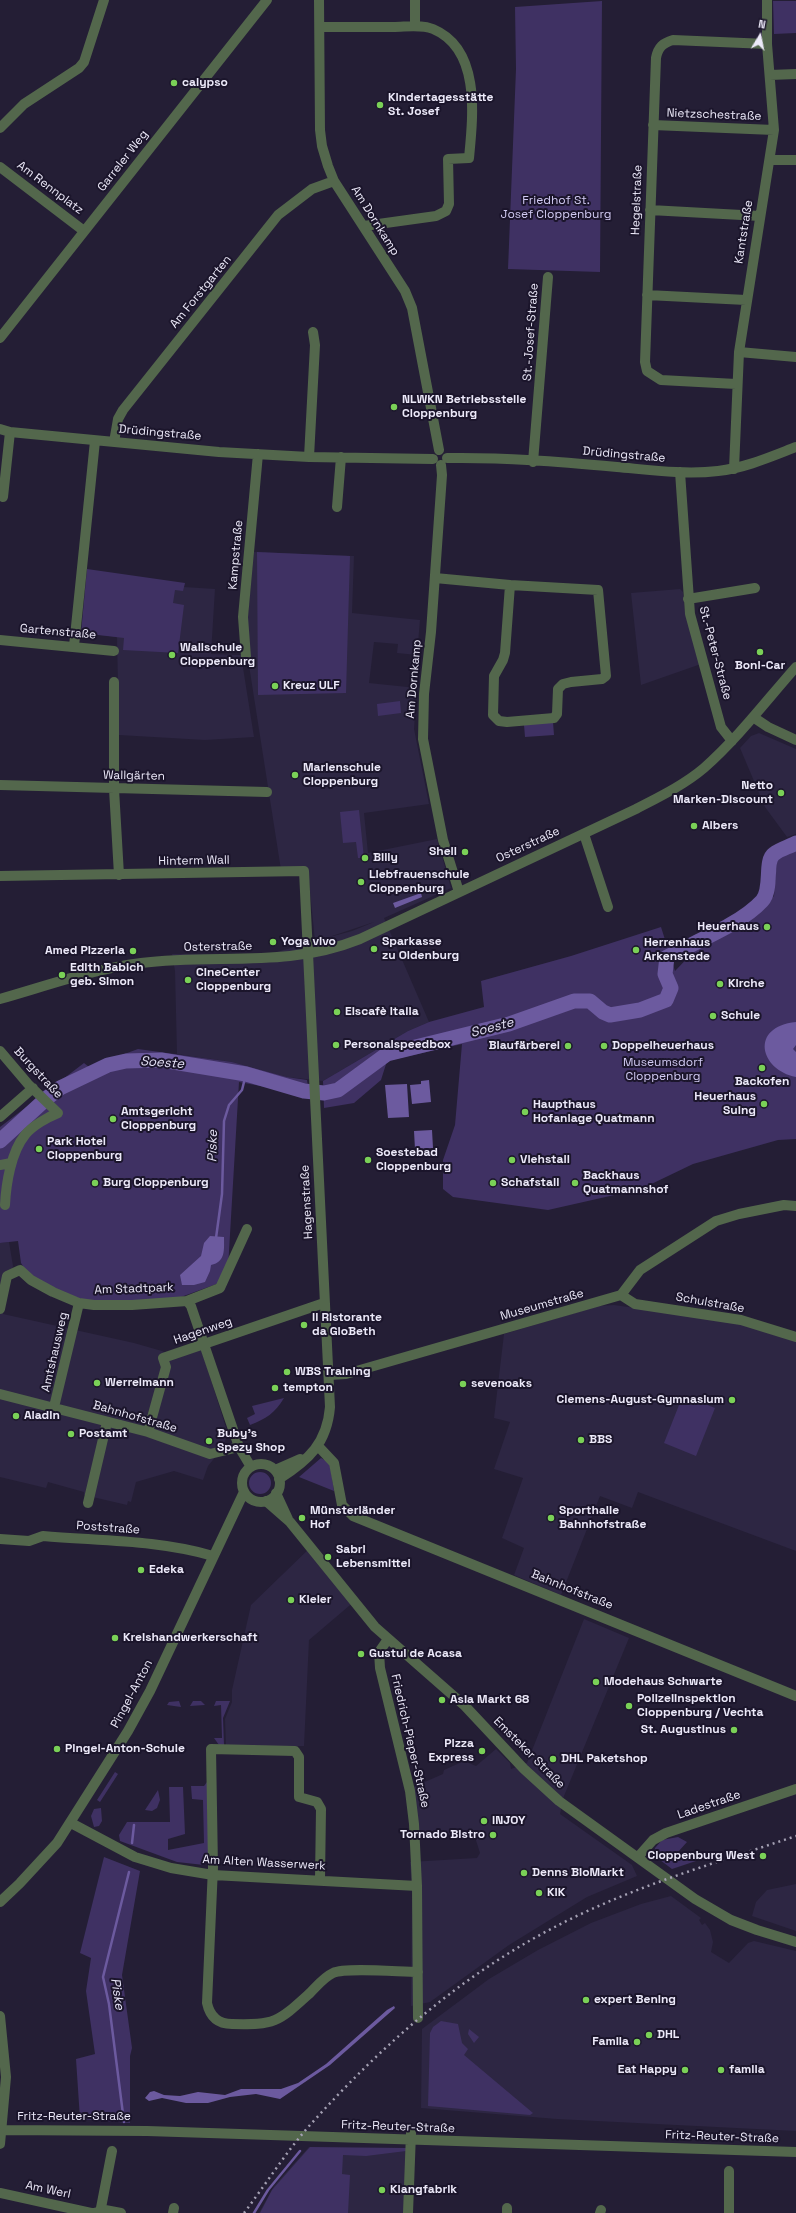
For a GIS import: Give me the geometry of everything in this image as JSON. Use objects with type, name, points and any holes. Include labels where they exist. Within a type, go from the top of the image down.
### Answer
[{"type":"street","points":[[0,128],[24,104],[79,68],[84,62],[104,0]]},
{"type":"street","name":"Garreler Weg","points":[[0,338],[267,0]]},
{"type":"street","name":"Am Dornkamp","points":[[320,0],[320,130],[322,146],[334,181],[405,291],[412,308],[436,455]]},
{"type":"street","points":[[414,0],[415,26]]},
{"type":"street","name":"Kantstraße","points":[[734,469],[736,384],[739,352],[774,130],[767,44],[767,0]]},
{"type":"street","points":[[320,27],[415,26],[432,29],[447,37],[461,53],[467,73],[471,96],[472,127],[469,158],[448,159],[449,204],[446,211],[436,216],[364,226]]},
{"type":"street","name":"Hegelstraße","points":[[736,384],[661,380],[647,371],[645,362],[656,58],[658,50],[664,43],[673,40],[767,44]]},
{"type":"street","points":[[770,75],[796,74]]},
{"type":"street","name":"Nietzschestraße","points":[[653,125],[774,130]]},
{"type":"street","points":[[770,160],[796,160]]},
{"type":"street","name":"Am Rennplatz","points":[[0,167],[84,230]]},
{"type":"street","name":"Am Forstgarten","points":[[114,442],[118,419],[123,410],[278,215],[312,189],[334,181]]},
{"type":"street","points":[[650,210],[760,216]]},
{"type":"street","name":"St.-Josef-Straße","points":[[534,462],[548,277]]},
{"type":"street","points":[[647,295],[746,300]]},
{"type":"street","points":[[308,457],[315,345],[313,332]]},
{"type":"street","points":[[739,352],[796,357]]},
{"type":"street","name":"Drüdingstraße","points":[[3,497],[5,430],[95,441],[308,457],[436,455]]},
{"type":"street","points":[[74,646],[95,441]]},
{"type":"street","name":"Drüdingstraße","points":[[444,461],[534,462],[680,472],[716,472],[734,469],[765,460],[796,447]]},
{"type":"street","name":"Kampstraße","points":[[246,657],[243,617],[258,454]]},
{"type":"street","points":[[436,455],[445,454],[444,461]]},
{"type":"street","points":[[337,507],[341,457]]},
{"type":"street","name":"Am Dornkamp","points":[[444,461],[424,694],[423,739],[443,840],[459,892]]},
{"type":"street","name":"St.-Peter-Straße","points":[[680,472],[688,599],[697,640],[721,727],[732,741]]},
{"type":"street","points":[[435,578],[510,585],[598,590],[606,676],[602,679],[563,684],[558,689],[557,714],[554,718],[507,722],[499,721],[493,715],[494,676],[503,660],[505,653],[510,585]]},
{"type":"street","points":[[688,599],[755,588]]},
{"type":"street","name":"Gartenstraße","points":[[0,640],[114,651]]},
{"type":"street","name":"Osterstraße","points":[[0,999],[111,968],[142,963],[260,959],[309,955],[328,951],[360,939],[584,834],[676,788],[703,769],[732,741],[796,667]]},
{"type":"street","points":[[114,682],[114,789],[119,875]]},
{"type":"street","points":[[753,716],[768,727],[796,740]]},
{"type":"street","name":"Wallgärten","points":[[0,785],[266,792]]},
{"type":"street","points":[[584,834],[608,907]]},
{"type":"street","name":"Hinterm Wall","points":[[0,876],[304,871],[309,955]]},
{"type":"street","name":"Hagenstraße","points":[[277,1474],[291,1471],[318,1446],[325,1433],[329,1417],[329,1375],[314,1100],[309,955]]},
{"type":"street","name":"Burgstraße","points":[[0,1051],[47,1103],[58,1113],[25,1134],[12,1163]]},
{"type":"street","points":[[0,1117],[35,1090]]},
{"type":"street","points":[[0,1165],[12,1163],[6,1187],[5,1205]]},
{"type":"street","points":[[621,1295],[640,1270],[716,1221],[739,1214],[784,1205],[796,1206]]},
{"type":"street","name":"Am Stadtpark","points":[[0,1309],[6,1276],[20,1270],[43,1287],[79,1303],[110,1306],[186,1301],[220,1288],[247,1229]]},
{"type":"street","name":"Schulstraße","points":[[621,1295],[635,1304],[741,1320],[796,1337]]},
{"type":"street","name":"Museumstraße","points":[[329,1375],[357,1371],[621,1295]]},
{"type":"street","name":"Am Stadtpark","points":[[186,1301],[191,1306],[239,1447]]},
{"type":"street","name":"Amtshausweg","points":[[54,1407],[79,1303]]},
{"type":"street","name":"Hagenweg","points":[[148,1432],[166,1367],[163,1358],[324,1304]]},
{"type":"street","name":"Bahnhofstraße","points":[[0,1394],[148,1432],[210,1454],[239,1447]]},
{"type":"street","points":[[88,1503],[107,1422]]},
{"type":"street","name":"Bahnhofstraße","points":[[318,1446],[334,1463],[342,1505],[354,1516],[796,1696]]},
{"type":"street","points":[[239,1447],[250,1467]]},
{"type":"street","points":[[260,1464],[277,1474],[276,1493],[266,1501],[260,1502],[247,1495],[242,1479],[244,1473],[250,1467],[260,1464]]},
{"type":"street","name":"Emsteker Straße","points":[[276,1493],[290,1522]]},
{"type":"street","name":"Pingel-Anton","points":[[0,1902],[44,1859],[71,1823],[120,1744],[150,1691],[231,1518],[247,1495]]},
{"type":"street","name":"Emsteker Straße","points":[[266,1501],[290,1522],[363,1614],[388,1639],[465,1706],[524,1769],[559,1801],[695,1899],[731,1920],[796,1942]]},
{"type":"street","name":"Poststraße","points":[[0,1539],[24,1541],[43,1536],[152,1544],[188,1548],[213,1556]]},
{"type":"street","name":"Friedrich-Pieper-Straße","points":[[388,1639],[379,1652],[380,1668],[410,1791],[414,1824],[417,1886],[418,2018]]},
{"type":"street","points":[[320,1879],[321,1809],[317,1802],[299,1797],[299,1757],[295,1751],[211,1749],[213,1875],[207,2003],[211,2015],[220,2022],[258,2025],[275,2022],[333,1973],[346,1970],[418,1972]]},
{"type":"street","name":"Ladestraße","points":[[638,1857],[653,1840],[666,1833],[796,1789]]},
{"type":"street","name":"Am Alten Wasserwerk","points":[[71,1823],[135,1857],[171,1868],[213,1875],[320,1879],[417,1886]]},
{"type":"street","points":[[0,2016],[6,2077],[0,2144]]},
{"type":"street","name":"Fritz-Reuter-Straße","points":[[1,2130],[147,2131],[263,2136],[796,2152]]},
{"type":"street","points":[[408,2213],[411,2133]]},
{"type":"street","points":[[96,2213],[112,2151]]},
{"type":"street","points":[[729,2171],[729,2213]]},
{"type":"street","name":"Am Werl","points":[[0,2193],[96,2213],[105,2210],[121,2213]]},
{"type":"shaded area","points":[[254,552],[354,556],[352,613],[420,620],[417,655],[397,653],[398,644],[374,642],[369,683],[417,688],[414,729],[429,804],[364,813],[368,853],[437,839],[451,888],[384,918],[429,1022],[408,1031],[323,1081],[287,1077],[232,1062],[177,1054],[175,971],[172,954],[270,954],[315,941],[308,872],[281,870],[248,659],[248,615]],"holes":[[[374,922],[352,931],[326,938]]]},
{"type":"shaded area","name":"Wallschule Cloppenburg","points":[[185,583],[184,587],[215,589],[211,654],[241,655],[254,737],[205,740],[119,735],[117,637],[81,633]]},
{"type":"shaded area","points":[[680,589],[683,592],[685,613],[701,664],[641,685],[631,593]]},
{"type":"shaded area","points":[[759,733],[796,749],[796,834],[787,837],[765,807],[740,748],[751,736]]},
{"type":"shaded area","points":[[421,893],[422,897],[395,908],[393,903]]},
{"type":"shaded area","points":[[796,1022],[796,1045],[793,1049],[796,1052],[796,1077],[784,1073],[774,1066],[768,1058],[765,1049],[766,1040],[771,1032],[781,1026]]},
{"type":"shaded area","points":[[429,1080],[431,1102],[412,1104],[410,1085],[421,1084],[421,1081]]},
{"type":"shaded area","points":[[407,1084],[409,1117],[388,1118],[385,1085]]},
{"type":"shaded area","points":[[432,1130],[433,1148],[415,1149],[414,1131]]},
{"type":"shaded area","points":[[210,1236],[224,1237],[224,1250],[222,1258],[211,1265],[205,1282],[194,1285],[182,1285],[180,1275],[201,1256],[204,1243]]},
{"type":"shaded area","points":[[9,1242],[13,1266],[3,1314],[134,1343],[162,1351],[171,1356],[201,1348],[228,1434],[221,1450],[208,1466],[203,1480],[174,1471],[136,1482],[131,1502],[128,1501],[127,1505],[84,1495],[84,1492],[48,1482],[46,1488],[0,1477],[0,1243]]},
{"type":"shaded area","points":[[614,1305],[741,1323],[796,1341],[796,1551],[638,1492],[632,1508],[600,1496],[561,1595],[514,1575],[524,1548],[502,1538],[523,1478],[494,1469],[510,1422],[494,1418],[504,1334],[598,1306]]},
{"type":"shaded area","points":[[313,1545],[356,1600],[309,1640],[304,1746],[226,1746],[225,1719],[232,1702],[232,1690],[251,1605]]},
{"type":"shaded area","points":[[584,1619],[629,1638],[564,1796],[560,1814],[632,1865],[637,1876],[587,1897],[509,1945],[430,2002],[411,2006],[412,1894],[410,1862],[477,1858],[480,1853],[474,1834],[418,1836],[411,1788],[443,1774],[444,1770],[464,1761],[476,1766],[496,1749],[510,1763],[511,1769],[527,1763]]},
{"type":"shaded area","points":[[796,1884],[796,1931],[752,1916],[756,1902],[767,1890]]},
{"type":"shaded area","points":[[671,1896],[701,1918],[699,1920],[702,1925],[705,1923],[710,1930],[713,1942],[711,1952],[729,1963],[748,1943],[754,1941],[796,1951],[796,2131],[557,2119],[421,2108],[422,2029],[489,1979],[538,1950],[591,1923],[641,1904]]},
{"type":"shaded area","points":[[394,2006],[395,2008],[330,2065],[280,2099],[256,2094],[230,2097],[208,2103],[186,2103],[162,2098],[149,2101],[145,2098],[150,2092],[154,2091],[164,2095],[180,2096],[198,2092],[225,2095],[241,2089],[281,2089],[298,2083],[326,2064],[387,2010]]},
{"type":"shaded area","points":[[309,2147],[406,2151],[412,2213],[259,2213],[274,2186]]},
{"type":"green space","name":"Friedhof St. Josef Cloppenburg","points":[[602,1],[600,272],[508,269],[516,69],[515,7]]},
{"type":"green space","points":[[773,1],[796,1],[796,33],[774,34]]},
{"type":"green space","points":[[257,552],[350,556],[346,693],[258,695]]},
{"type":"green space","points":[[87,569],[185,583],[183,591],[175,590],[173,603],[184,605],[178,653],[123,650],[124,638],[81,633]]},
{"type":"green space","points":[[400,701],[401,713],[378,716],[377,704]]},
{"type":"green space","points":[[553,722],[554,735],[525,737],[524,725]]},
{"type":"green space","points":[[359,810],[364,858],[358,858],[356,842],[343,843],[340,812]]},
{"type":"green space","name":"Museumsdorf Cloppenburg","points":[[796,848],[796,1139],[778,1140],[693,1164],[641,1189],[548,1210],[453,1197],[443,1189],[443,1160],[455,1125],[462,1044],[387,1061],[381,1080],[354,1103],[324,1108],[323,1081],[408,1031],[429,1022],[484,1007],[481,981],[571,956],[661,927],[675,971],[701,944],[738,925],[774,896],[777,858]]},
{"type":"green space","points":[[138,1049],[232,1062],[287,1077],[307,1080],[309,1095],[239,1082],[228,1268],[222,1282],[181,1297],[130,1302],[84,1300],[64,1293],[28,1274],[21,1263],[18,1241],[0,1243],[0,1127],[84,1063],[89,1067]]},
{"type":"green space","points":[[683,1395],[715,1408],[696,1456],[664,1443]]},
{"type":"green space","points":[[284,1398],[270,1415],[250,1425],[247,1418],[255,1414],[252,1406]]},
{"type":"green space","points":[[321,1458],[330,1463],[334,1491],[299,1477]]},
{"type":"green space","points":[[260,1472],[268,1475],[271,1483],[268,1491],[260,1494],[252,1491],[249,1483],[252,1475]]},
{"type":"green space","points":[[179,1701],[181,1707],[167,1705],[169,1702]]},
{"type":"green space","points":[[193,1701],[201,1701],[205,1705],[190,1706]]},
{"type":"green space","points":[[216,1701],[230,1701],[223,1718],[224,1745],[219,1745],[214,1738],[222,1738],[221,1705],[214,1706]]},
{"type":"green space","points":[[115,1772],[118,1774],[100,1802],[97,1800]]},
{"type":"green space","points":[[207,1782],[209,1855],[204,1865],[177,1862],[120,1841],[119,1835],[127,1822],[170,1822],[169,1787],[183,1787],[185,1834],[168,1839],[168,1850],[204,1843],[203,1800],[192,1799],[191,1786],[204,1786]]},
{"type":"green space","points":[[158,1790],[160,1800],[157,1808],[152,1811],[145,1810]]},
{"type":"green space","points":[[101,1808],[102,1821],[99,1826],[94,1827],[91,1816],[94,1809]]},
{"type":"green space","points":[[678,1837],[687,1842],[678,1852],[664,1853],[656,1857],[654,1855],[655,1848],[662,1840]]},
{"type":"green space","points":[[104,1857],[140,1871],[122,1975],[132,2048],[130,2056],[130,2123],[80,2119],[76,2059],[95,2054],[86,1991],[91,1958],[80,1953]]},
{"type":"green space","points":[[664,1857],[702,1859],[672,1869],[660,1860]]},
{"type":"green space","points":[[441,2021],[458,2024],[462,2043],[468,2049],[464,2055],[533,2113],[530,2115],[428,2106],[430,2033],[433,2027]]},
{"type":"green space","points":[[469,2029],[479,2037],[474,2043],[468,2034]]},
{"type":"green space","points":[[310,2147],[407,2148],[406,2151],[366,2156],[343,2155],[342,2174],[350,2175],[348,2213],[260,2213],[272,2190]]},
{"type":"waterway","name":"Soeste","points":[[0,1141],[60,1088],[108,1065],[126,1061],[161,1060],[246,1074],[304,1091],[324,1093],[338,1090],[387,1054],[509,1024],[574,1001],[590,1001],[603,1012],[610,1015],[640,1010],[666,1000],[671,988],[665,974],[667,957],[730,925],[753,909],[765,896],[771,858],[774,854],[796,843]]},
{"type":"waterway","name":"Piske","points":[[216,1238],[222,1194],[224,1121],[229,1105],[242,1090],[246,1074]]},
{"type":"waterway","name":"Piske","points":[[132,1843],[134,1825]]},
{"type":"waterway","name":"Piske","points":[[124,2122],[109,2004],[103,1977],[129,1872]]},
{"type":"waterway","points":[[254,2213],[268,2190],[300,2151]]},
{"type":"railway","points":[[244,2213],[301,2135],[341,2092],[406,2030],[475,1975],[512,1951],[551,1929],[617,1898],[719,1861],[796,1836]]},
{"type":"place","name":"calypso","points":[[174,83]]},
{"type":"place","name":"Kindertagesstätte St. Josef","points":[[380,105]]},
{"type":"place","name":"NLWKN Betriebsstelle Cloppenburg","points":[[394,407]]},
{"type":"place","name":"Boni-Car","points":[[760,652]]},
{"type":"place","name":"Wallschule Cloppenburg","points":[[172,655]]},
{"type":"place","name":"Kreuz ULF","points":[[275,686]]},
{"type":"place","name":"Marienschule Cloppenburg","points":[[295,775]]},
{"type":"place","name":"Netto Marken-Discount","points":[[781,793]]},
{"type":"place","name":"Albers","points":[[694,826]]},
{"type":"place","name":"Shell","points":[[465,852]]},
{"type":"place","name":"Billy","points":[[365,858]]},
{"type":"place","name":"Liebfrauenschule Cloppenburg","points":[[361,882]]},
{"type":"place","name":"Heuerhaus","points":[[767,927]]},
{"type":"place","name":"Yoga vivo","points":[[273,942]]},
{"type":"place","name":"Sparkasse zu Oldenburg","points":[[374,949]]},
{"type":"place","name":"Herrenhaus Arkenstede","points":[[636,950]]},
{"type":"place","name":"Amed Pizzeria","points":[[133,951]]},
{"type":"place","name":"Edith Babich geb. Simon","points":[[62,975]]},
{"type":"place","name":"CineCenter Cloppenburg","points":[[188,980]]},
{"type":"place","name":"Kirche","points":[[720,984]]},
{"type":"place","name":"Eiscafè Italia","points":[[337,1012]]},
{"type":"place","name":"Schule","points":[[713,1016]]},
{"type":"place","name":"Personalspeedbox","points":[[336,1045]]},
{"type":"place","name":"Blaufärberei","points":[[568,1046]]},
{"type":"place","name":"Doppelheuerhaus","points":[[604,1046]]},
{"type":"place","name":"Backofen","points":[[762,1068]]},
{"type":"place","name":"Heuerhaus Suing","points":[[764,1104]]},
{"type":"place","name":"Haupthaus Hofanlage Quatmann","points":[[525,1112]]},
{"type":"place","name":"Amtsgericht Cloppenburg","points":[[113,1119]]},
{"type":"place","name":"Park Hotel Cloppenburg","points":[[39,1149]]},
{"type":"place","name":"Soestebad Cloppenburg","points":[[368,1160]]},
{"type":"place","name":"Viehstall","points":[[512,1160]]},
{"type":"place","name":"Burg Cloppenburg","points":[[95,1183]]},
{"type":"place","name":"Schafstall","points":[[493,1183]]},
{"type":"place","name":"Backhaus Quatmannshof","points":[[575,1183]]},
{"type":"place","name":"Il Ristorante da GioBeth","points":[[304,1325]]},
{"type":"place","name":"WBS Training","points":[[287,1372]]},
{"type":"place","name":"Werrelmann","points":[[97,1383]]},
{"type":"place","name":"sevenoaks","points":[[463,1384]]},
{"type":"place","name":"tempton","points":[[275,1388]]},
{"type":"place","name":"Clemens-August-Gymnasium","points":[[732,1400]]},
{"type":"place","name":"Aladin","points":[[16,1416]]},
{"type":"place","name":"Postamt","points":[[71,1434]]},
{"type":"place","name":"BBS","points":[[581,1440]]},
{"type":"place","name":"Buby's Spezy Shop","points":[[209,1441]]},
{"type":"place","name":"Münsterländer Hof","points":[[302,1518]]},
{"type":"place","name":"Sporthalle Bahnhofstraße","points":[[551,1518]]},
{"type":"place","name":"Sabri Lebensmittel","points":[[328,1557]]},
{"type":"place","name":"Edeka","points":[[141,1570]]},
{"type":"place","name":"Kleier","points":[[291,1600]]},
{"type":"place","name":"Kreishandwerkerschaft","points":[[115,1638]]},
{"type":"place","name":"Gustul de Acasa","points":[[361,1654]]},
{"type":"place","name":"Modehaus Schwarte","points":[[596,1682]]},
{"type":"place","name":"Asia Markt 68","points":[[442,1700]]},
{"type":"place","name":"Polizeiinspektion Cloppenburg / Vechta","points":[[629,1706]]},
{"type":"place","name":"St. Augustinus","points":[[734,1730]]},
{"type":"place","name":"Pingel-Anton-Schule","points":[[57,1749]]},
{"type":"place","name":"Pizza Express","points":[[482,1751]]},
{"type":"place","name":"DHL Paketshop","points":[[553,1759]]},
{"type":"place","name":"INJOY","points":[[484,1821]]},
{"type":"place","name":"Tornado Bistro","points":[[493,1835]]},
{"type":"place","name":"Cloppenburg West","points":[[763,1856]]},
{"type":"place","name":"Denns BioMarkt","points":[[524,1873]]},
{"type":"place","name":"KiK","points":[[539,1893]]},
{"type":"place","name":"expert Bening","points":[[586,2000]]},
{"type":"place","name":"DHL","points":[[649,2035]]},
{"type":"place","name":"Famila","points":[[637,2042]]},
{"type":"place","name":"Eat Happy","points":[[685,2070]]},
{"type":"place","name":"famila","points":[[721,2070]]},
{"type":"place","name":"Klangfabrik","points":[[382,2190]]}]
